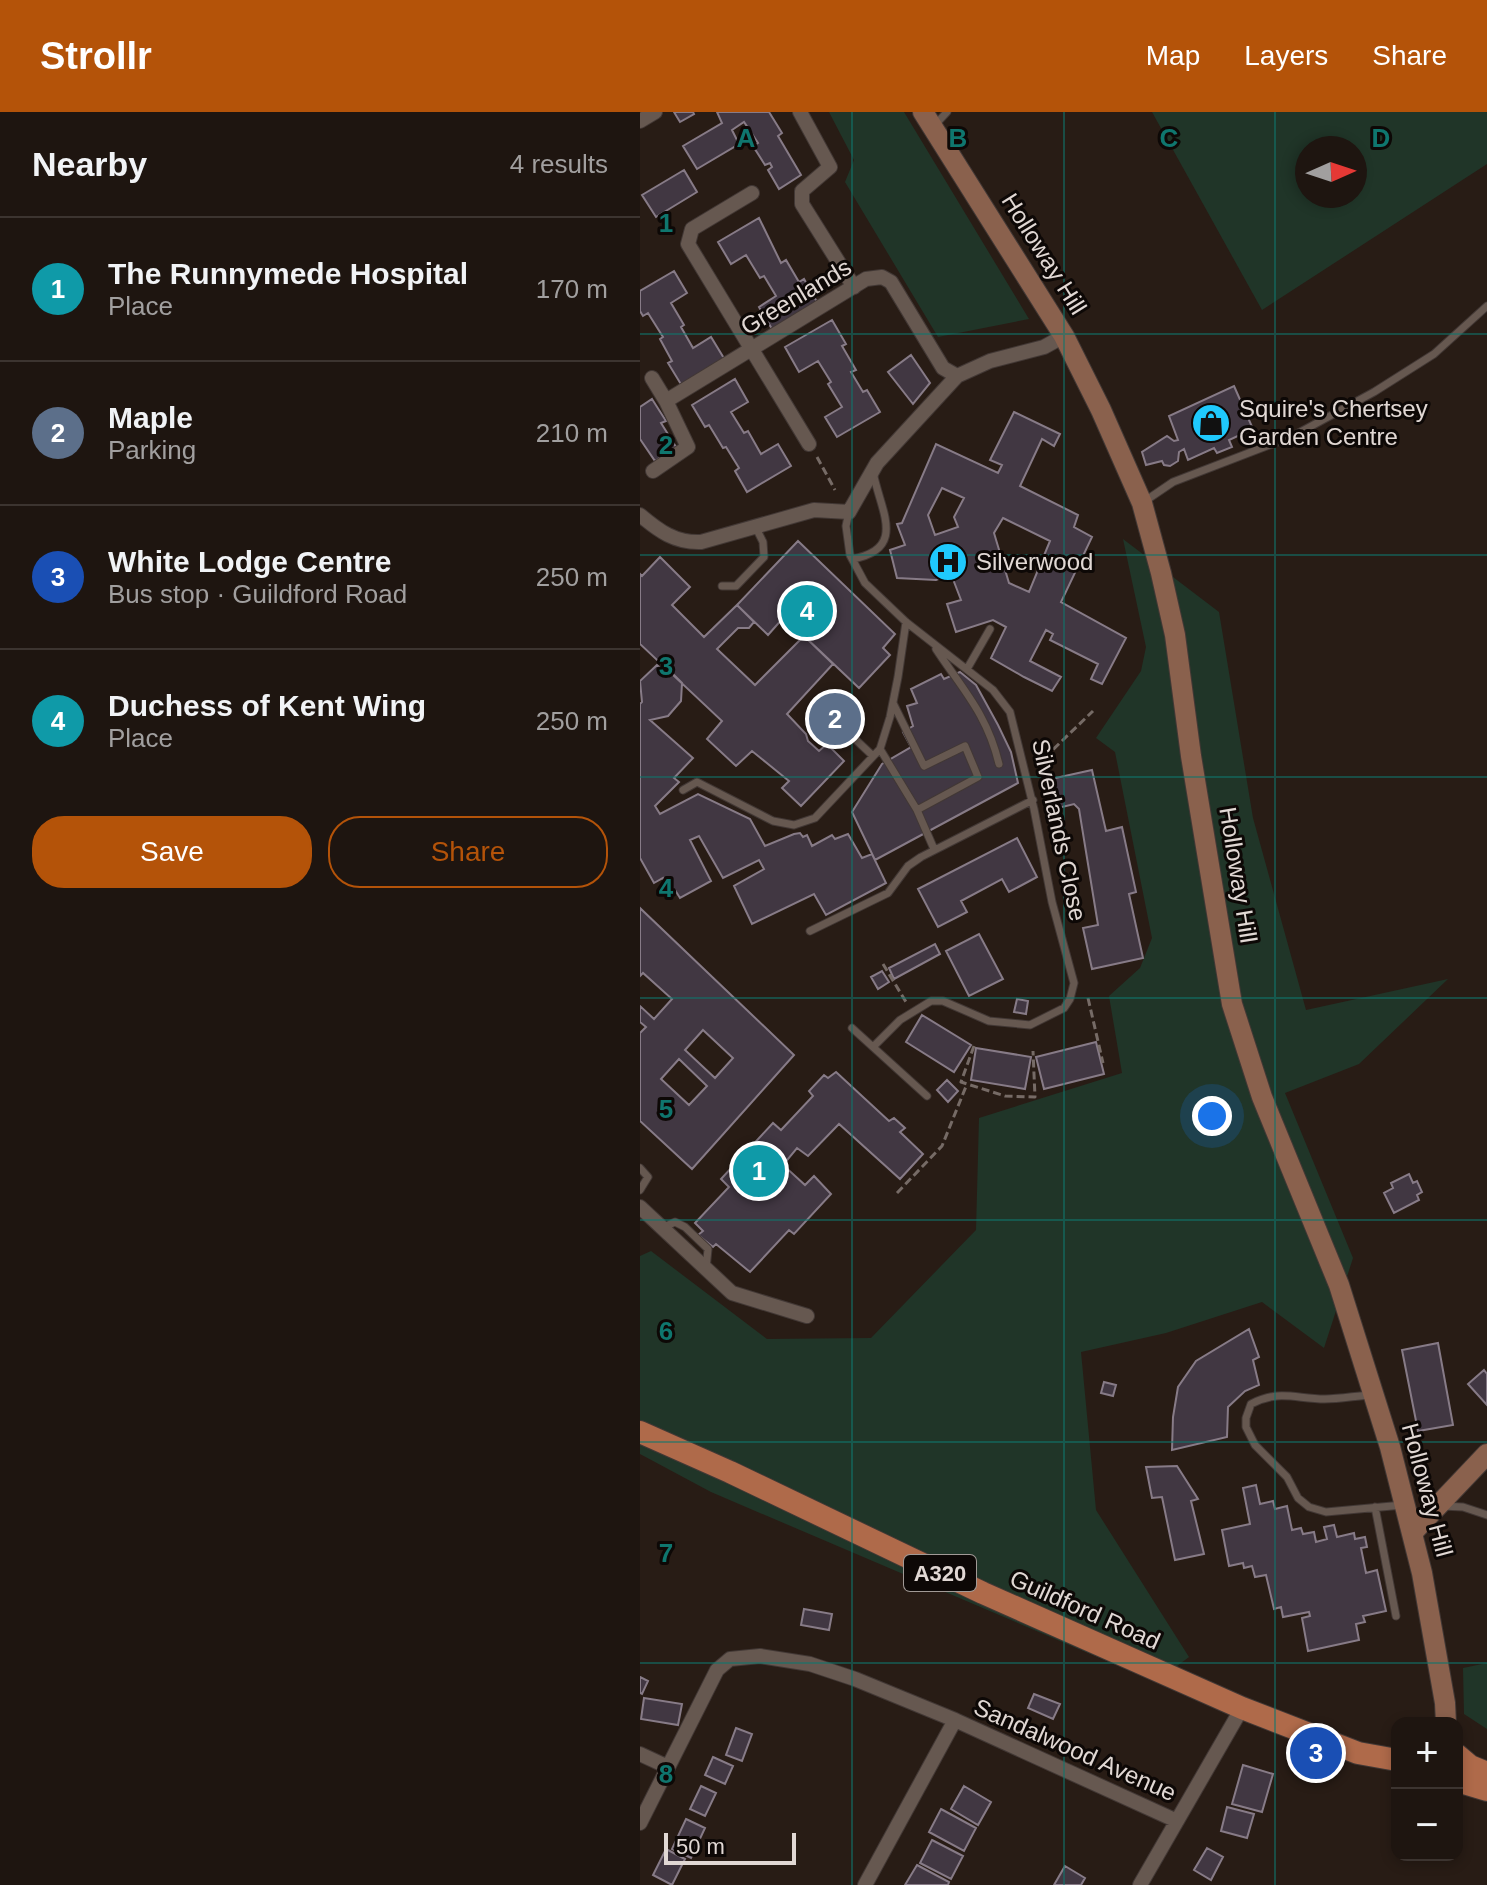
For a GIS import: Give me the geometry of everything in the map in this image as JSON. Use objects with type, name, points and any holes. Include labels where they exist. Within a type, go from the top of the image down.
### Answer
[{"type":"main road","name":"Holloway Hill","points":[[934,117],[1064,336],[1142,503],[1175,635],[1191,756],[1232,1004],[1262,1097],[1339,1285],[1373,1395],[1422,1573],[1445,1717]]},
{"type":"main road","name":"Guildford Road","points":[[640,1432],[983,1593],[1242,1708],[1340,1745]]},
{"type":"main road","points":[[1412,1533],[1487,1454]]},
{"type":"main road","name":"Holloway Hill","points":[[1432,1717],[1440,1677]]},
{"type":"main road","name":"A320","points":[[1340,1745],[1391,1748]]},
{"type":"main road","name":"A320","points":[[1340,1745],[1369,1756],[1391,1759]]},
{"type":"main road","points":[[1463,1760],[1487,1773]]},
{"type":"main road","points":[[1463,1783],[1487,1790]]},
{"type":"street","points":[[640,121],[655,112]]},
{"type":"street","points":[[800,112],[830,167],[802,191],[802,204],[854,287]]},
{"type":"street","points":[[752,193],[692,229],[688,244],[809,444]]},
{"type":"street","name":"Greenlands","points":[[666,401],[866,279],[882,277],[891,282],[943,368],[957,376]]},
{"type":"street","points":[[640,515],[656,529],[687,542],[701,542],[814,510],[849,512],[873,470],[957,376],[990,361],[1044,347],[1064,336]]},
{"type":"street","points":[[652,378],[688,447],[653,471]]},
{"type":"street","points":[[641,1210],[732,1293],[807,1316]]},
{"type":"street","name":"Sandalwood Avenue","points":[[640,1823],[717,1670],[730,1659],[760,1656],[810,1664],[855,1679],[955,1720],[1177,1821]]},
{"type":"street","points":[[1140,1885],[1242,1708]]},
{"type":"street","name":"Sandalwood Avenue","points":[[865,1885],[955,1720]]},
{"type":"street","points":[[640,1754],[668,1767]]},
{"type":"lane","points":[[1142,503],[1173,482],[1293,436],[1374,392],[1434,354],[1487,306]]},
{"type":"lane","points":[[852,559],[874,555],[886,534],[886,518],[873,470]]},
{"type":"lane","name":"Silverlands Close","points":[[849,512],[846,526],[852,559],[865,583],[906,622],[993,690],[1010,712],[1033,800],[1052,902],[1074,983],[1064,1008],[1030,1025],[989,1021],[943,1001],[931,1001],[900,1020],[873,1047]]},
{"type":"lane","points":[[722,586],[736,586],[764,557],[763,542],[755,526]]},
{"type":"lane","points":[[683,790],[697,782],[773,821],[794,825],[815,818],[880,749],[893,703],[906,622]]},
{"type":"lane","points":[[967,669],[990,629]]},
{"type":"lane","points":[[933,644],[975,703],[992,735],[999,764]]},
{"type":"lane","points":[[893,703],[924,766],[965,746],[978,777],[917,810]]},
{"type":"lane","points":[[820,706],[873,756]]},
{"type":"lane","points":[[880,749],[917,810],[934,849]]},
{"type":"lane","points":[[810,931],[888,893],[908,866],[934,849],[1033,800]]},
{"type":"lane","points":[[852,1028],[927,1096]]},
{"type":"lane","points":[[640,1168],[648,1177],[640,1190]]},
{"type":"lane","points":[[1373,1395],[1324,1399],[1266,1396],[1251,1404],[1246,1427],[1255,1445],[1287,1477],[1298,1498],[1309,1507],[1326,1512],[1405,1505]]},
{"type":"lane","points":[[1440,1506],[1463,1507],[1487,1515]]},
{"type":"lane","points":[[1375,1507],[1396,1616]]},
{"type":"path","points":[[809,444],[835,490]]},
{"type":"path","points":[[1025,769],[1033,768],[1047,757],[1093,711]]},
{"type":"path","points":[[883,964],[912,1012]]},
{"type":"path","points":[[1088,998],[1103,1063]]},
{"type":"path","points":[[974,1046],[961,1082],[1005,1096],[1035,1097],[1033,1051]]},
{"type":"path","points":[[897,1193],[942,1146],[967,1084]]},
{"type":"green space","points":[[829,112],[904,112],[1029,319],[938,337],[845,182],[854,160]]},
{"type":"green space","points":[[1152,112],[1487,112],[1487,164],[1262,310]]},
{"type":"green space","points":[[1123,539],[1219,612],[1253,818],[1306,1010],[1448,979],[1359,1064],[1285,1093],[1353,1258],[1324,1348],[1262,1302],[1166,1333],[1081,1352],[1096,1510],[1189,1657],[1156,1682],[711,1492],[640,1454],[640,1256],[651,1251],[767,1339],[871,1338],[976,1230],[979,1118],[1122,1073],[1109,996],[1140,968],[1152,938],[1115,752],[1096,738],[1141,671],[1146,647]]},
{"type":"green space","points":[[1487,1663],[1487,1729],[1464,1714],[1463,1668]]},
{"type":"building","points":[[674,112],[693,112],[694,114],[680,122]]},
{"type":"building","points":[[717,112],[769,112],[782,133],[778,136],[801,175],[779,189],[768,170],[772,167],[770,163],[765,165],[753,146],[758,143],[744,122],[732,130],[739,144],[697,169],[683,146],[722,123]]},
{"type":"building","points":[[684,170],[697,192],[656,217],[642,195]]},
{"type":"building","points":[[759,218],[781,263],[786,260],[799,282],[804,279],[817,302],[772,329],[759,307],[776,296],[764,276],[760,278],[746,255],[731,264],[718,242]]},
{"type":"building","points":[[674,271],[687,293],[671,303],[693,348],[711,337],[725,360],[682,386],[668,363],[672,361],[660,339],[663,337],[648,313],[643,316],[640,311],[640,291]]},
{"type":"building","points":[[832,320],[856,370],[851,372],[880,412],[837,437],[825,417],[842,407],[828,384],[831,382],[818,361],[799,372],[785,347]]},
{"type":"building","points":[[911,355],[930,383],[913,404],[888,372]]},
{"type":"building","points":[[735,379],[748,402],[731,412],[744,433],[748,431],[761,454],[778,444],[791,466],[747,492],[735,471],[739,468],[726,447],[723,448],[709,425],[705,427],[692,405]]},
{"type":"building","name":"Squire's Chertsey Garden Centre","points":[[1234,386],[1253,429],[1229,440],[1232,447],[1217,453],[1214,448],[1188,460],[1184,449],[1179,452],[1178,461],[1170,466],[1162,461],[1146,465],[1142,452],[1167,436],[1178,440],[1169,416]]},
{"type":"building","points":[[652,399],[666,421],[661,423],[676,447],[655,461],[640,439],[640,407]]},
{"type":"building","name":"Silverwood","points":[[1014,412],[1060,434],[1054,446],[1042,439],[1020,486],[1078,515],[1074,527],[1092,537],[1061,602],[1126,638],[1102,684],[1091,679],[1098,664],[1050,640],[1053,634],[1046,630],[1030,661],[1061,677],[1052,691],[1024,677],[991,658],[1006,627],[993,620],[956,632],[947,604],[961,600],[951,574],[936,580],[897,578],[890,550],[905,545],[897,524],[902,523],[936,444],[998,473],[1002,465],[990,460]],"holes":[[[942,488],[964,498],[954,517],[958,527],[935,535],[928,515]],[[1003,518],[1050,541],[1029,592],[1009,583],[994,533]]]},
{"type":"building","points":[[798,541],[895,634],[883,648],[890,655],[859,688],[784,617],[768,635],[737,605]]},
{"type":"building","points":[[660,557],[690,587],[672,605],[704,637],[737,605],[754,622],[749,628],[738,628],[717,649],[755,685],[804,636],[833,664],[787,714],[819,751],[827,744],[844,761],[801,806],[782,788],[789,781],[752,751],[736,766],[707,739],[722,721],[640,644],[640,574],[642,576]]},
{"type":"building","points":[[657,665],[668,676],[671,672],[682,683],[681,701],[668,716],[650,720],[693,758],[674,778],[679,782],[655,806],[660,814],[698,794],[750,819],[765,846],[800,833],[803,837],[807,835],[812,846],[832,835],[835,839],[848,834],[862,858],[872,854],[886,883],[826,915],[814,894],[752,924],[734,886],[764,869],[759,860],[723,878],[699,836],[690,840],[711,881],[680,898],[675,890],[670,893],[663,878],[654,883],[640,858],[640,681]]},
{"type":"building","points":[[960,672],[976,685],[998,725],[1011,752],[1018,783],[875,860],[852,812],[882,764],[911,747],[903,732],[913,726],[907,706],[917,703],[911,689],[941,674],[944,679]]},
{"type":"building","points":[[1092,770],[1106,831],[1122,827],[1136,892],[1129,894],[1143,958],[1092,969],[1083,928],[1098,925],[1079,809],[1074,804],[1058,808],[1051,779]]},
{"type":"building","points":[[1017,838],[1037,877],[1009,892],[1002,879],[961,901],[967,912],[938,927],[918,889]]},
{"type":"building","points":[[640,908],[794,1055],[692,1169],[640,1121],[640,1033],[646,1027],[640,1022],[640,1006],[654,1019],[672,999],[643,973],[640,976]],"holes":[[[703,1030],[733,1058],[715,1078],[685,1050]],[[679,1059],[707,1086],[689,1105],[661,1079]]]},
{"type":"building","points":[[979,934],[1003,979],[969,996],[946,951]]},
{"type":"building","points":[[935,944],[940,954],[894,979],[889,968]]},
{"type":"building","points":[[882,971],[889,982],[878,989],[871,977]]},
{"type":"building","points":[[1017,999],[1028,1001],[1026,1014],[1014,1012]]},
{"type":"building","points":[[922,1015],[971,1045],[954,1072],[906,1042]]},
{"type":"building","points":[[1096,1042],[1104,1074],[1044,1089],[1036,1057]]},
{"type":"building","points":[[976,1048],[1031,1057],[1025,1089],[971,1080]]},
{"type":"building","points":[[836,1072],[889,1121],[894,1118],[905,1128],[900,1132],[923,1154],[900,1179],[839,1124],[808,1156],[797,1148],[783,1165],[805,1185],[814,1176],[831,1194],[794,1234],[789,1230],[750,1272],[716,1244],[713,1247],[698,1235],[703,1231],[695,1223],[729,1187],[721,1179],[773,1123],[781,1130],[813,1096],[809,1091],[824,1075],[828,1078]]},
{"type":"building","points":[[947,1080],[958,1091],[948,1102],[937,1090]]},
{"type":"building","points":[[1409,1174],[1422,1192],[1417,1195],[1419,1200],[1394,1213],[1384,1193],[1393,1188],[1391,1183]]},
{"type":"building","points":[[1249,1329],[1259,1357],[1253,1360],[1259,1385],[1245,1391],[1228,1407],[1227,1437],[1172,1450],[1178,1387],[1196,1361]]},
{"type":"building","points":[[1438,1343],[1453,1425],[1418,1431],[1402,1350]]},
{"type":"building","points":[[1484,1370],[1487,1374],[1487,1405],[1468,1384]]},
{"type":"building","points":[[1104,1382],[1116,1385],[1113,1396],[1101,1393]]},
{"type":"building","points":[[1177,1466],[1198,1499],[1191,1501],[1204,1554],[1175,1560],[1162,1497],[1152,1498],[1146,1467]]},
{"type":"building","points":[[1256,1485],[1260,1504],[1273,1501],[1275,1509],[1287,1506],[1292,1530],[1301,1528],[1303,1534],[1314,1532],[1316,1542],[1327,1539],[1324,1527],[1334,1525],[1337,1537],[1354,1533],[1355,1539],[1365,1537],[1367,1547],[1361,1548],[1366,1573],[1377,1570],[1386,1611],[1363,1616],[1365,1622],[1356,1624],[1359,1640],[1308,1651],[1302,1618],[1310,1616],[1309,1612],[1283,1617],[1281,1607],[1274,1609],[1266,1575],[1255,1577],[1252,1566],[1244,1568],[1243,1563],[1229,1566],[1222,1530],[1250,1524],[1243,1488]]},
{"type":"building","points":[[804,1609],[832,1614],[829,1630],[801,1625]]},
{"type":"building","points":[[640,1677],[648,1681],[642,1694],[640,1693]]},
{"type":"building","points":[[1034,1694],[1060,1704],[1053,1719],[1028,1708]]},
{"type":"building","points":[[644,1698],[682,1704],[678,1725],[641,1719]]},
{"type":"building","points":[[736,1728],[752,1734],[742,1761],[726,1755]]},
{"type":"building","points":[[713,1757],[733,1766],[725,1784],[705,1775]]},
{"type":"building","points":[[1243,1765],[1273,1774],[1262,1812],[1232,1804]]},
{"type":"building","points":[[701,1786],[716,1793],[705,1816],[690,1809]]},
{"type":"building","points":[[964,1786],[991,1802],[978,1825],[951,1809]]},
{"type":"building","points":[[1227,1807],[1254,1814],[1247,1838],[1221,1831]]},
{"type":"building","points":[[941,1809],[976,1828],[964,1851],[929,1832]]},
{"type":"building","points":[[686,1819],[705,1828],[691,1858],[672,1849]]},
{"type":"building","points":[[932,1840],[963,1856],[951,1879],[920,1863]]},
{"type":"building","points":[[1207,1848],[1223,1857],[1211,1880],[1194,1870]]},
{"type":"building","points":[[666,1849],[685,1859],[672,1885],[653,1875]]},
{"type":"building","points":[[917,1865],[949,1882],[948,1885],[905,1885]]},
{"type":"building","points":[[1065,1866],[1085,1878],[1081,1885],[1054,1885]]},
{"type":"place","name":"Squire's Chertsey Garden Centre","points":[[1211,423]]},
{"type":"place","name":"Silverwood","points":[[948,562]]},
{"type":"place","name":"Duchess of Kent Wing","points":[[807,611]]},
{"type":"place","name":"Maple","points":[[835,719]]},
{"type":"place","name":"The Runnymede Hospital","points":[[759,1171]]},
{"type":"place","name":"White Lodge Centre","points":[[1316,1753]]}]
